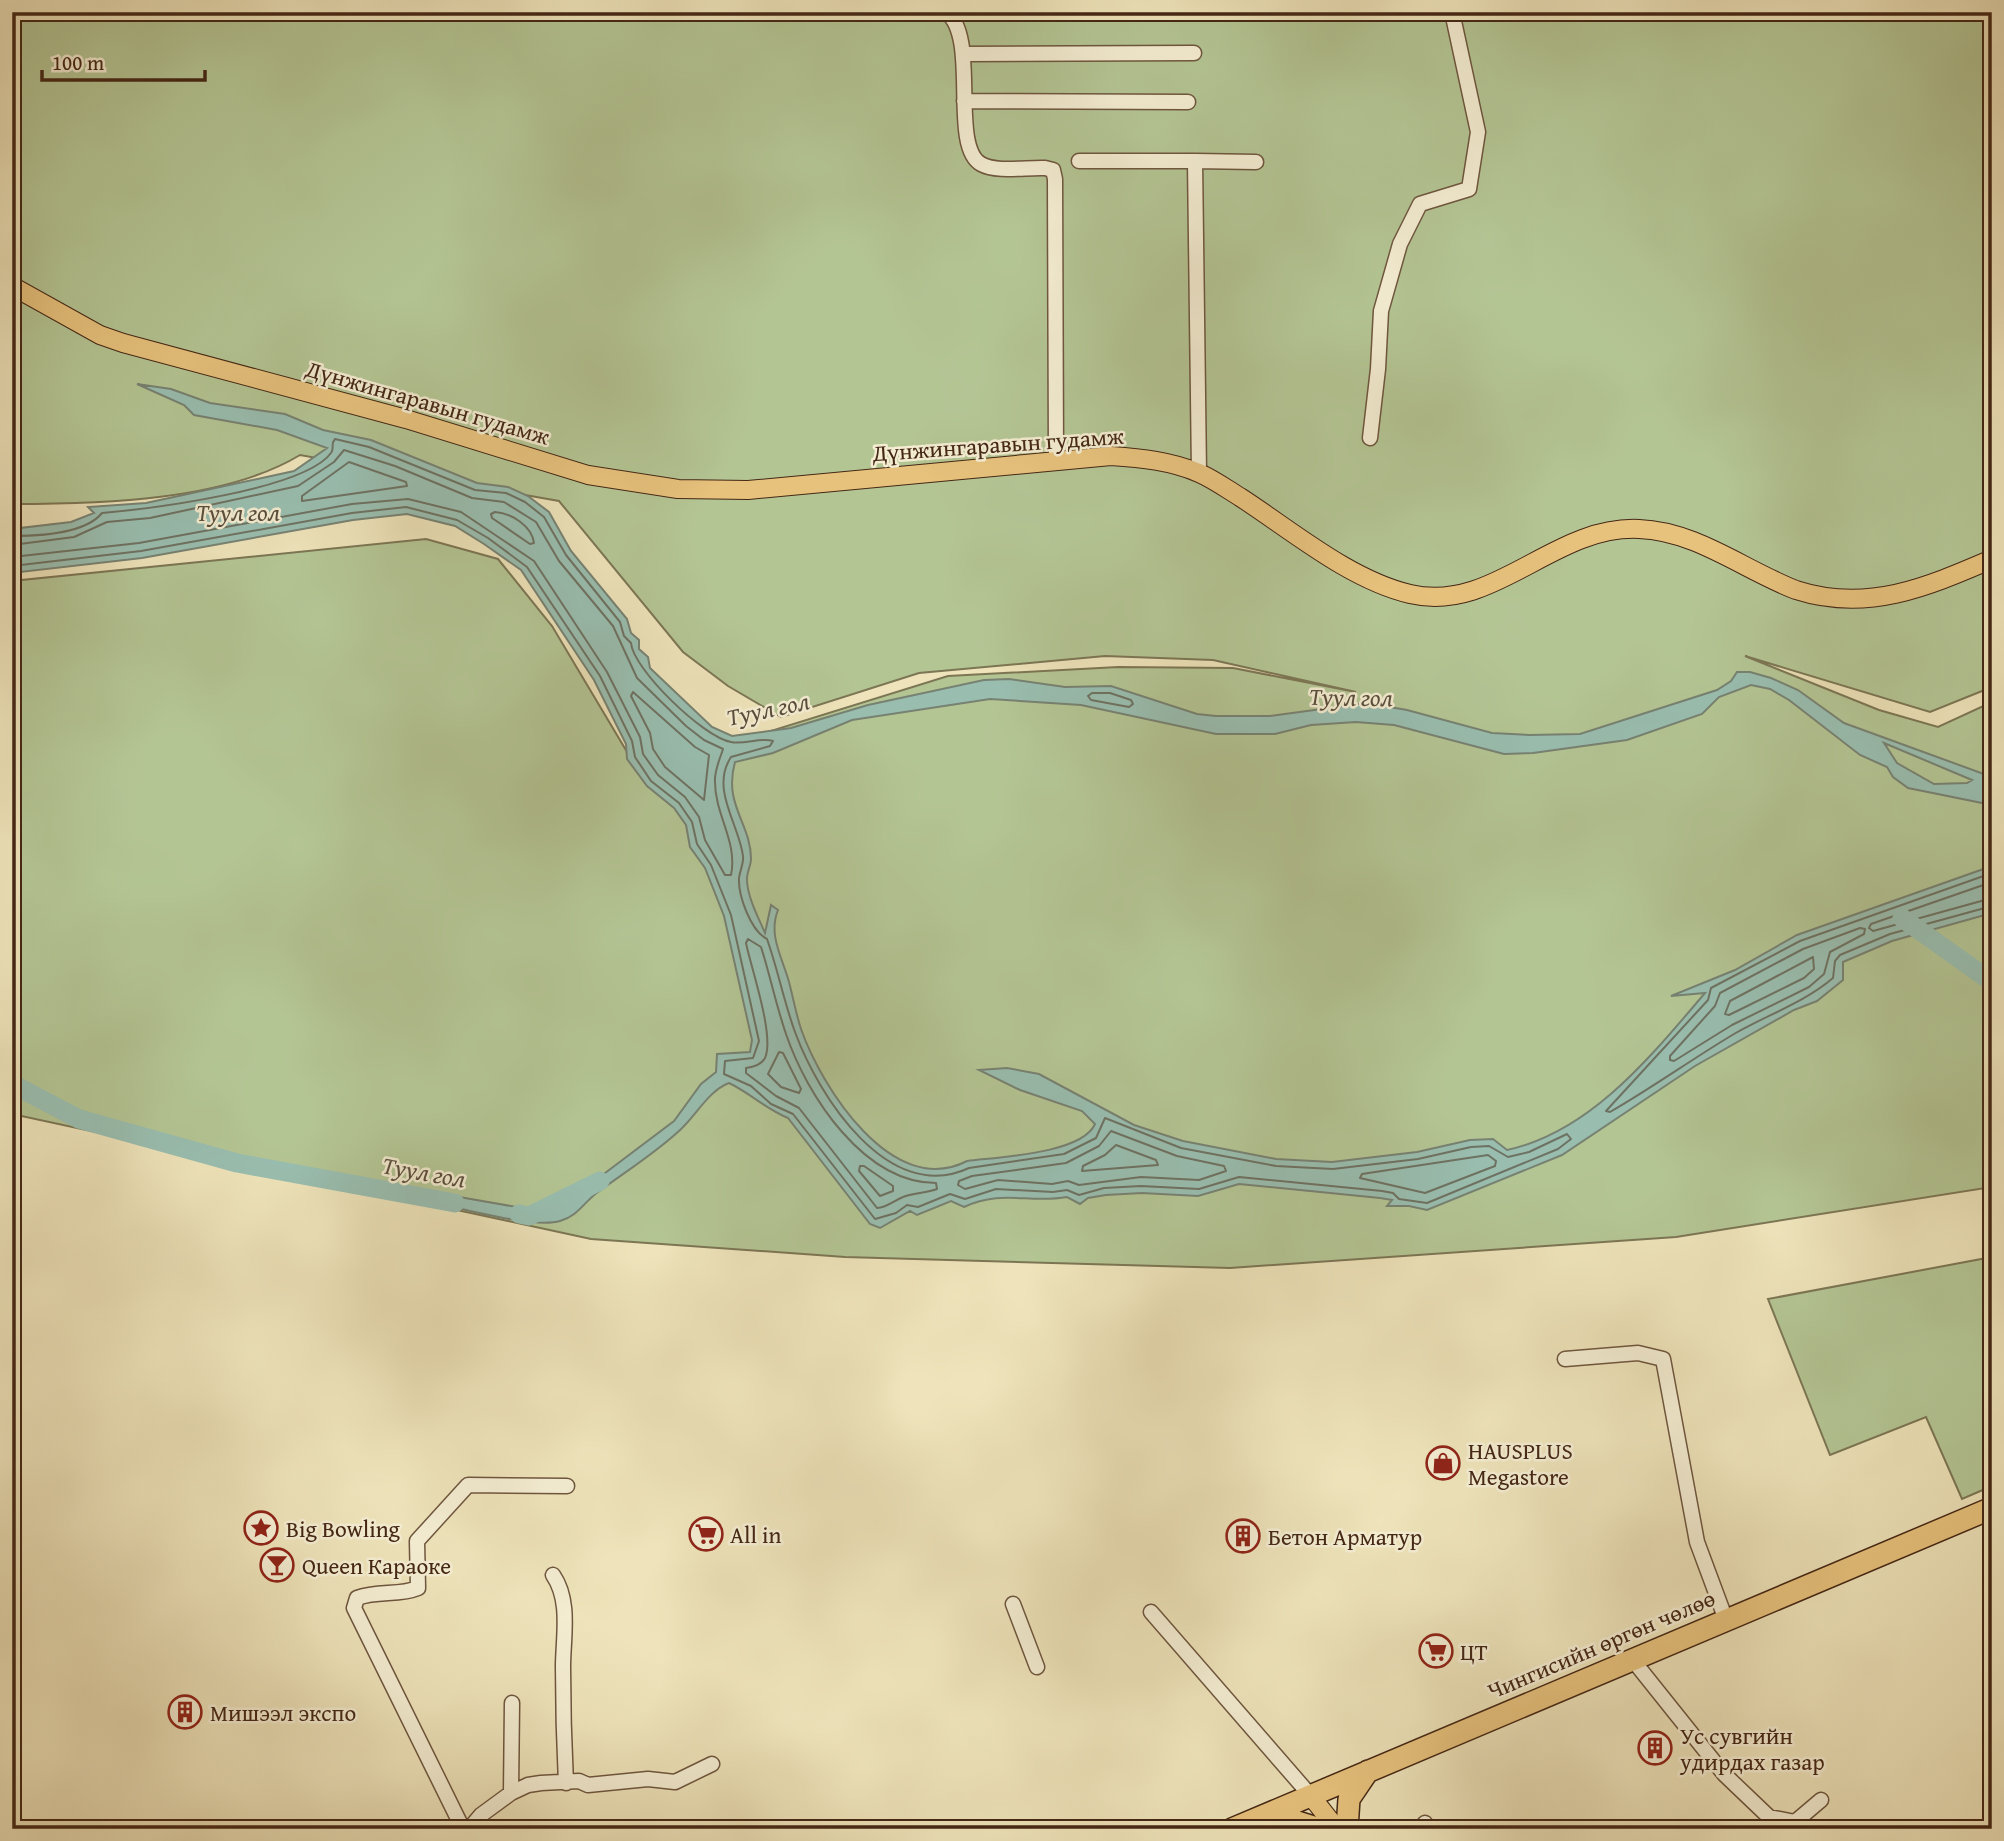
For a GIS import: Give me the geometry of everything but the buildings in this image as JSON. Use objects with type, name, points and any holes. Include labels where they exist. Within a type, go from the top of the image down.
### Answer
[{"type":"highway","name":"Чингисийн өргөн чөлөө","points":[[1231,1829],[1992,1508]]},
{"type":"highway","points":[[1348,1829],[1349,1799],[1368,1771]]},
{"type":"highway","points":[[1252,1820],[1291,1820],[1320,1829]]},
{"type":"main road","name":"Дүнжингаравын гудамж","points":[[12,286],[100,335],[123,343],[318,395],[561,467],[621,482],[678,489],[748,490],[1056,461],[1124,457],[1165,462],[1199,473],[1356,572],[1391,588],[1427,597],[1458,596],[1478,591],[1574,541],[1612,530],[1638,528],[1680,536],[1816,597],[1878,598],[1932,586],[1992,559]]},
{"type":"main road","points":[[1310,1795],[1337,1829]]},
{"type":"street","points":[[946,12],[954,19],[963,54],[969,149],[979,163],[989,167],[1053,170],[1056,461]]},
{"type":"street","points":[[1370,438],[1381,311],[1401,244],[1420,204],[1469,189],[1478,132],[1452,12]]},
{"type":"street","points":[[963,54],[1194,53]]},
{"type":"street","points":[[964,101],[1188,102]]},
{"type":"street","points":[[1195,160],[1199,473]]},
{"type":"street","points":[[1079,161],[1256,162]]},
{"type":"street","points":[[1565,1359],[1638,1353],[1663,1359],[1697,1542],[1726,1620]]},
{"type":"street","points":[[463,1829],[354,1608],[357,1598],[372,1592],[408,1592],[418,1588],[417,1541],[468,1485],[567,1486]]},
{"type":"street","points":[[553,1575],[560,1584],[565,1621],[563,1664],[566,1783]]},
{"type":"street","points":[[1013,1604],[1038,1667]]},
{"type":"street","points":[[1151,1612],[1310,1795]]},
{"type":"street","points":[[1632,1659],[1724,1774],[1769,1817],[1795,1822],[1821,1800]]},
{"type":"street","points":[[511,1793],[512,1703]]},
{"type":"street","points":[[469,1829],[481,1815],[511,1793],[528,1785],[579,1781],[588,1785],[648,1779],[675,1782],[712,1764]]},
{"type":"green space","points":[[12,12],[1992,12],[1992,687],[1930,712],[1745,656],[1879,710],[1938,727],[1992,702],[1992,1187],[1676,1237],[1230,1268],[845,1257],[591,1239],[12,1114],[12,581],[426,539],[498,559],[552,626],[639,772],[948,676],[1118,667],[1233,668],[1356,692],[1213,660],[1105,656],[919,673],[781,717],[728,686],[683,652],[559,501],[300,455],[269,470],[199,491],[122,501],[12,504]]},
{"type":"green space","points":[[1992,1257],[1992,1486],[1962,1499],[1926,1417],[1830,1455],[1768,1299]]},
{"type":"water","points":[[137,384],[171,389],[210,403],[285,414],[323,430],[371,440],[477,483],[508,487],[528,496],[549,512],[571,551],[627,619],[631,633],[639,640],[639,649],[648,657],[650,668],[712,727],[732,736],[791,728],[868,705],[984,680],[1009,679],[1065,687],[1111,686],[1197,714],[1216,716],[1270,716],[1366,703],[1407,710],[1492,733],[1580,734],[1717,690],[1731,681],[1737,672],[1750,672],[1798,690],[1844,723],[1992,777],[1992,805],[1908,788],[1893,777],[1887,767],[1860,755],[1789,700],[1770,689],[1751,685],[1719,697],[1702,714],[1627,740],[1533,753],[1504,754],[1394,725],[1356,722],[1311,725],[1275,734],[1216,734],[1081,705],[990,699],[852,720],[773,753],[735,762],[732,790],[750,846],[751,862],[747,878],[749,894],[765,933],[771,905],[778,910],[775,919],[777,946],[801,1029],[811,1053],[843,1106],[863,1131],[887,1151],[912,1165],[939,1169],[967,1161],[1057,1148],[1087,1134],[1095,1124],[1082,1111],[1020,1090],[979,1070],[1007,1068],[1039,1074],[1134,1125],[1183,1141],[1276,1159],[1332,1162],[1417,1152],[1470,1140],[1493,1139],[1507,1150],[1537,1141],[1566,1127],[1593,1109],[1641,1065],[1705,993],[1671,996],[1735,970],[1797,935],[1992,866],[1992,913],[1892,941],[1843,962],[1843,980],[1817,1001],[1794,1010],[1695,1066],[1562,1155],[1427,1210],[1409,1206],[1387,1206],[1392,1200],[1380,1198],[1239,1184],[1198,1196],[1142,1193],[1106,1195],[1088,1198],[1080,1204],[1067,1197],[991,1199],[964,1207],[951,1201],[917,1215],[910,1211],[880,1228],[870,1224],[788,1118],[729,1083],[715,1092],[685,1125],[650,1155],[566,1219],[548,1223],[532,1222],[427,1201],[431,1192],[522,1208],[556,1210],[674,1121],[701,1084],[716,1072],[717,1054],[750,1052],[752,1040],[724,916],[705,868],[690,847],[686,825],[674,808],[647,786],[627,759],[626,744],[594,680],[521,570],[455,526],[407,514],[353,520],[142,558],[12,573],[12,529],[71,522],[94,513],[88,507],[146,503],[294,471],[327,448],[277,430],[194,415],[184,405]],"holes":[[[1884,743],[1972,780],[1967,783],[1934,784],[1897,763]]]},
{"type":"waterway","name":"Туул гол","points":[[1902,918],[1992,982]]},
{"type":"waterway","name":"Туул гол","points":[[12,1084],[79,1119],[237,1163],[455,1203]]},
{"type":"waterway","name":"Туул гол","points":[[519,1214],[529,1216],[600,1181]]},
{"type":"place","name":"HAUSPLUS Megastore","points":[[1443,1463]]},
{"type":"place","name":"Big Bowling","points":[[261,1528]]},
{"type":"place","name":"All in","points":[[706,1534]]},
{"type":"place","name":"Бетон Арматур","points":[[1243,1536]]},
{"type":"place","name":"Queen Караоке","points":[[277,1565]]},
{"type":"place","name":"ЦТ","points":[[1436,1651]]},
{"type":"place","name":"Мишээл экспо","points":[[185,1712]]},
{"type":"place","name":"Ус сувгийн удирдах газар","points":[[1655,1748]]}]
